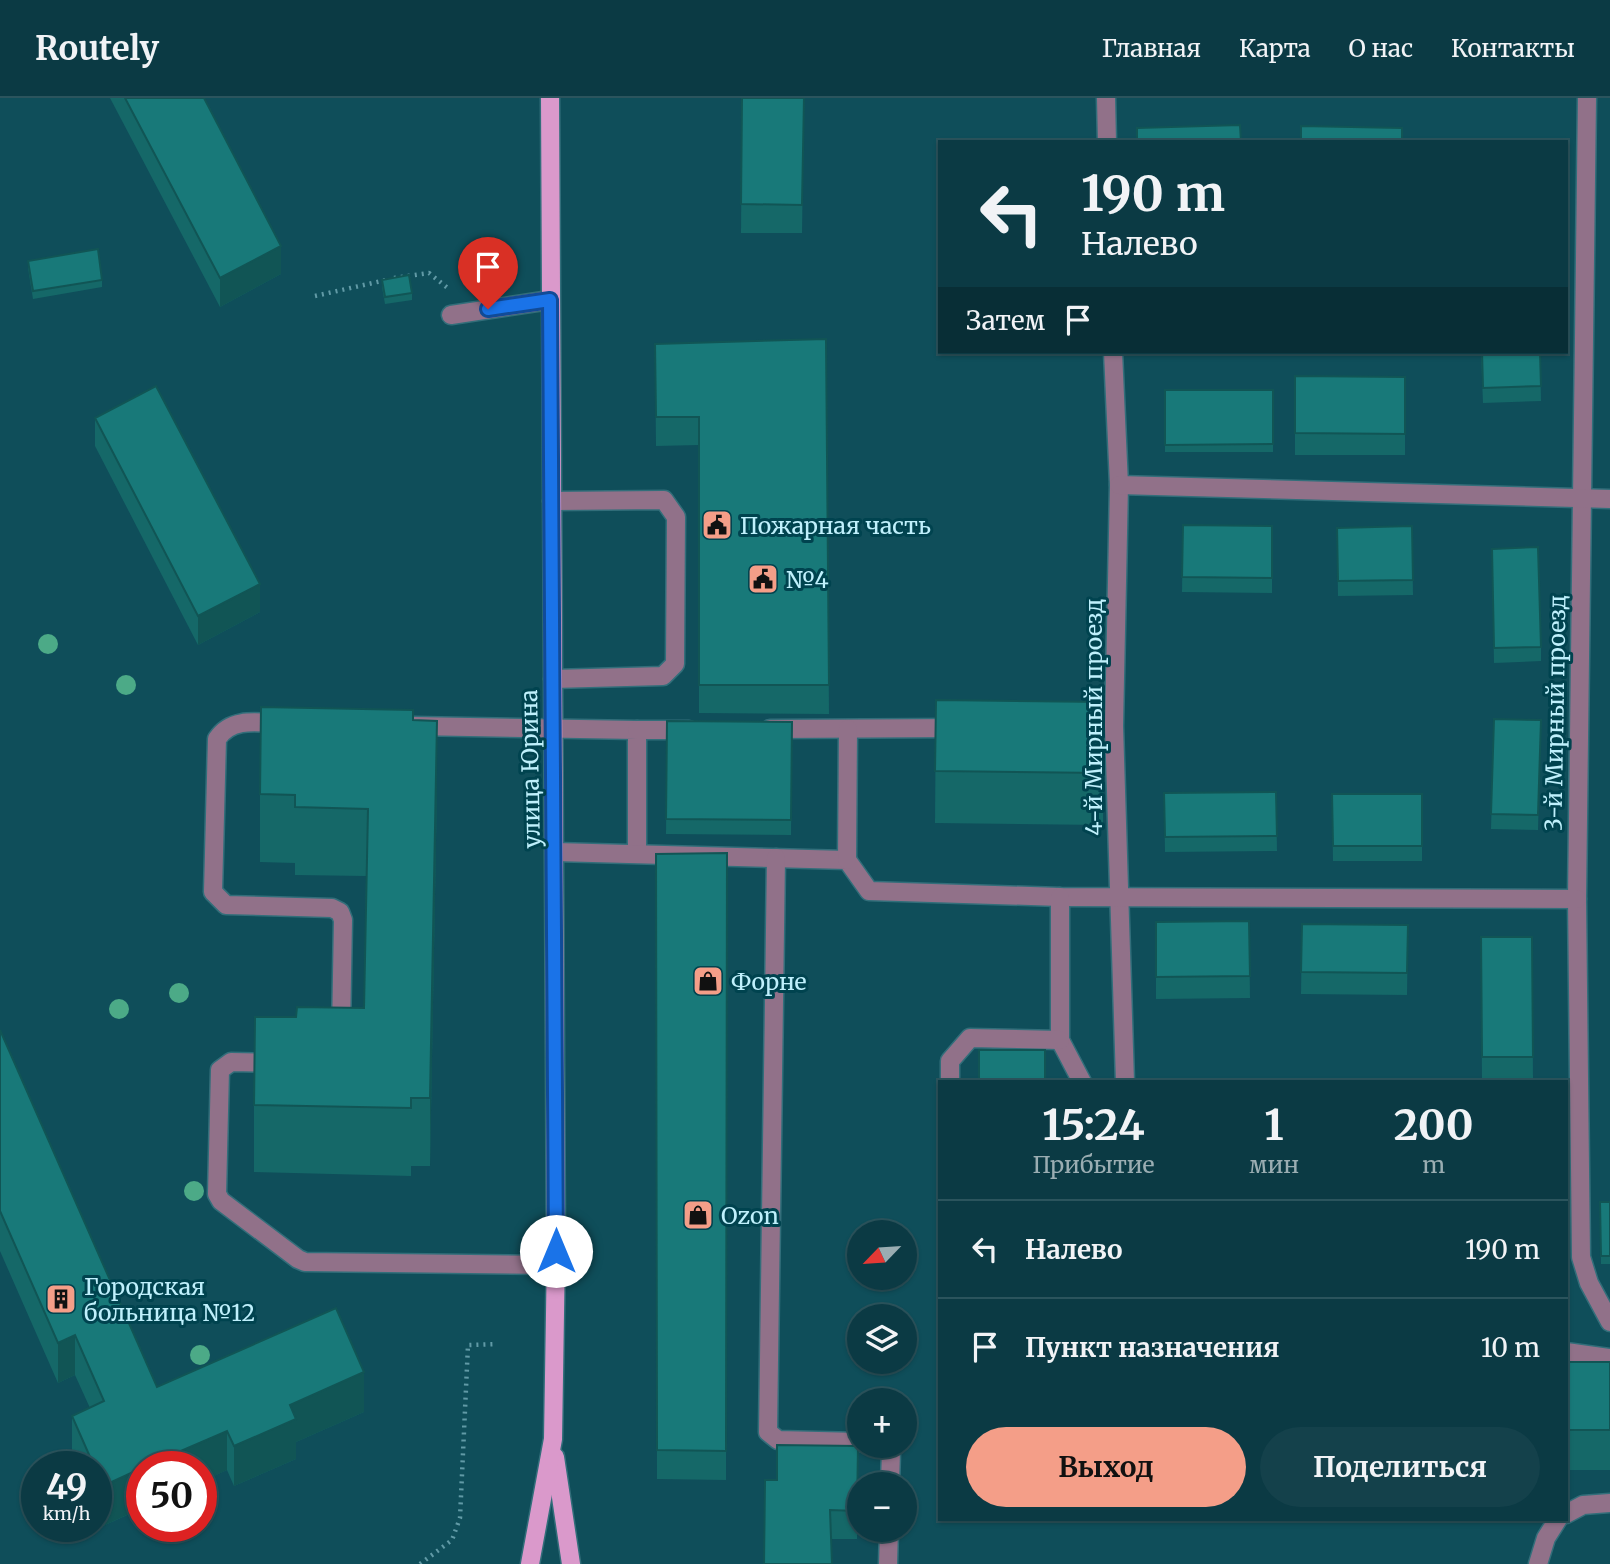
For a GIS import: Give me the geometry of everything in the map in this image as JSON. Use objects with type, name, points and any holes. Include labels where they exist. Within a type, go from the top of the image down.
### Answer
[{"type":"main road","name":"улица Юрина","points":[[550,98],[556,1265],[553,1439],[571,1564]]},
{"type":"main road","name":"улица Юрина","points":[[530,1564],[553,1439]]},
{"type":"street","points":[[1106,98],[1107,140]]},
{"type":"street","name":"3-й Мирный проезд","points":[[1587,98],[1577,899],[1581,1257],[1589,1283],[1610,1322]]},
{"type":"street","points":[[451,315],[550,300]]},
{"type":"street","name":"4-й Мирный проезд","points":[[1113,354],[1119,485],[1108,726],[1119,897],[1125,1080]]},
{"type":"street","points":[[1119,485],[1610,499]]},
{"type":"street","points":[[552,501],[664,500],[676,517],[675,664],[663,676],[553,679]]},
{"type":"street","points":[[307,724],[239,723],[230,725],[217,739],[213,887],[216,898],[226,905],[332,908],[340,912],[343,920],[341,1045]]},
{"type":"street","points":[[390,726],[703,730]]},
{"type":"street","points":[[756,729],[981,727]]},
{"type":"street","points":[[848,729],[847,860],[869,891],[1060,897],[1577,899]]},
{"type":"street","points":[[637,730],[637,852]]},
{"type":"street","points":[[555,852],[637,852],[847,860]]},
{"type":"street","points":[[776,858],[768,1432],[778,1440],[847,1442]]},
{"type":"street","points":[[1060,897],[1060,1040],[1081,1080]]},
{"type":"street","points":[[950,1080],[950,1061],[970,1038],[1060,1040]]},
{"type":"street","points":[[295,1063],[231,1062],[220,1070],[217,1194],[221,1201],[303,1262],[556,1265]]},
{"type":"street","points":[[1568,1352],[1610,1358]]},
{"type":"street","points":[[1575,1505],[1610,1503]]},
{"type":"street","points":[[1538,1564],[1546,1538],[1557,1521]]},
{"type":"street","points":[[888,1564],[889,1542]]},
{"type":"path","points":[[315,296],[421,272],[429,273],[451,290],[458,290]]},
{"type":"path","points":[[420,1564],[452,1539],[460,1518],[468,1345],[497,1344]]},
{"type":"building","points":[[125,98],[204,98],[281,246],[220,278]]},
{"type":"building","points":[[742,98],[804,98],[802,205],[741,204]]},
{"type":"building","points":[[1240,125],[1241,140],[1137,140],[1137,128]]},
{"type":"building","points":[[1301,126],[1402,128],[1402,140],[1301,140]]},
{"type":"building","points":[[98,249],[102,280],[33,291],[28,261]]},
{"type":"building","points":[[409,275],[412,293],[385,297],[382,280]]},
{"type":"building","name":"№4","points":[[826,339],[829,685],[699,685],[699,417],[656,417],[655,344]]},
{"type":"building","points":[[1482,354],[1540,354],[1541,386],[1483,388]]},
{"type":"building","points":[[1295,376],[1405,377],[1405,434],[1295,433]]},
{"type":"building","points":[[156,386],[260,584],[198,616],[95,418]]},
{"type":"building","points":[[1165,390],[1273,390],[1273,444],[1165,445]]},
{"type":"building","points":[[1183,525],[1272,526],[1272,578],[1182,577]]},
{"type":"building","points":[[1412,526],[1413,580],[1338,581],[1337,528]]},
{"type":"building","points":[[1538,547],[1541,647],[1494,648],[1492,549]]},
{"type":"building","points":[[936,700],[1104,702],[1103,773],[935,771]]},
{"type":"building","points":[[261,707],[413,710],[413,720],[437,721],[430,1098],[411,1098],[411,1108],[254,1105],[255,1017],[296,1017],[297,1007],[364,1008],[368,809],[295,807],[295,795],[260,794]]},
{"type":"building","points":[[1494,719],[1541,720],[1538,815],[1491,814]]},
{"type":"building","points":[[667,721],[792,722],[791,820],[666,819]]},
{"type":"building","points":[[1276,792],[1277,836],[1165,837],[1164,793]]},
{"type":"building","points":[[1332,794],[1422,794],[1422,846],[1333,846]]},
{"type":"building","points":[[727,853],[726,1451],[657,1450],[656,854]]},
{"type":"building","points":[[1249,921],[1250,976],[1156,977],[1156,922]]},
{"type":"building","points":[[1302,924],[1408,925],[1407,973],[1301,972]]},
{"type":"building","points":[[1481,937],[1532,937],[1533,1057],[1482,1057]]},
{"type":"building","name":"Городская больница №12","points":[[0,1030],[157,1387],[336,1308],[364,1372],[290,1405],[296,1419],[234,1446],[227,1431],[181,1451],[126,1451],[126,1475],[112,1482],[112,1451],[87,1451],[72,1416],[104,1401],[75,1335],[58,1343],[0,1211]]},
{"type":"building","points":[[979,1050],[1045,1050],[1045,1080],[979,1080]]},
{"type":"building","points":[[1600,1202],[1610,1202],[1610,1256],[1601,1256]]},
{"type":"building","points":[[1568,1362],[1610,1362],[1610,1430],[1568,1430]]},
{"type":"building","points":[[777,1445],[847,1446],[847,1458],[858,1458],[858,1472],[847,1472],[847,1511],[830,1510],[832,1564],[764,1564],[765,1480],[777,1480]]},
{"type":"place","name":"Пожарная часть","points":[[717,525]]},
{"type":"place","name":"№4","points":[[763,579]]},
{"type":"place","name":"Форне","points":[[708,981]]},
{"type":"place","name":"Ozon","points":[[698,1215]]},
{"type":"place","name":"Городская больница №12","points":[[61,1299]]},
{"type":"route","points":[[488,309],[550,300],[556,878],[556,1251]]}]
